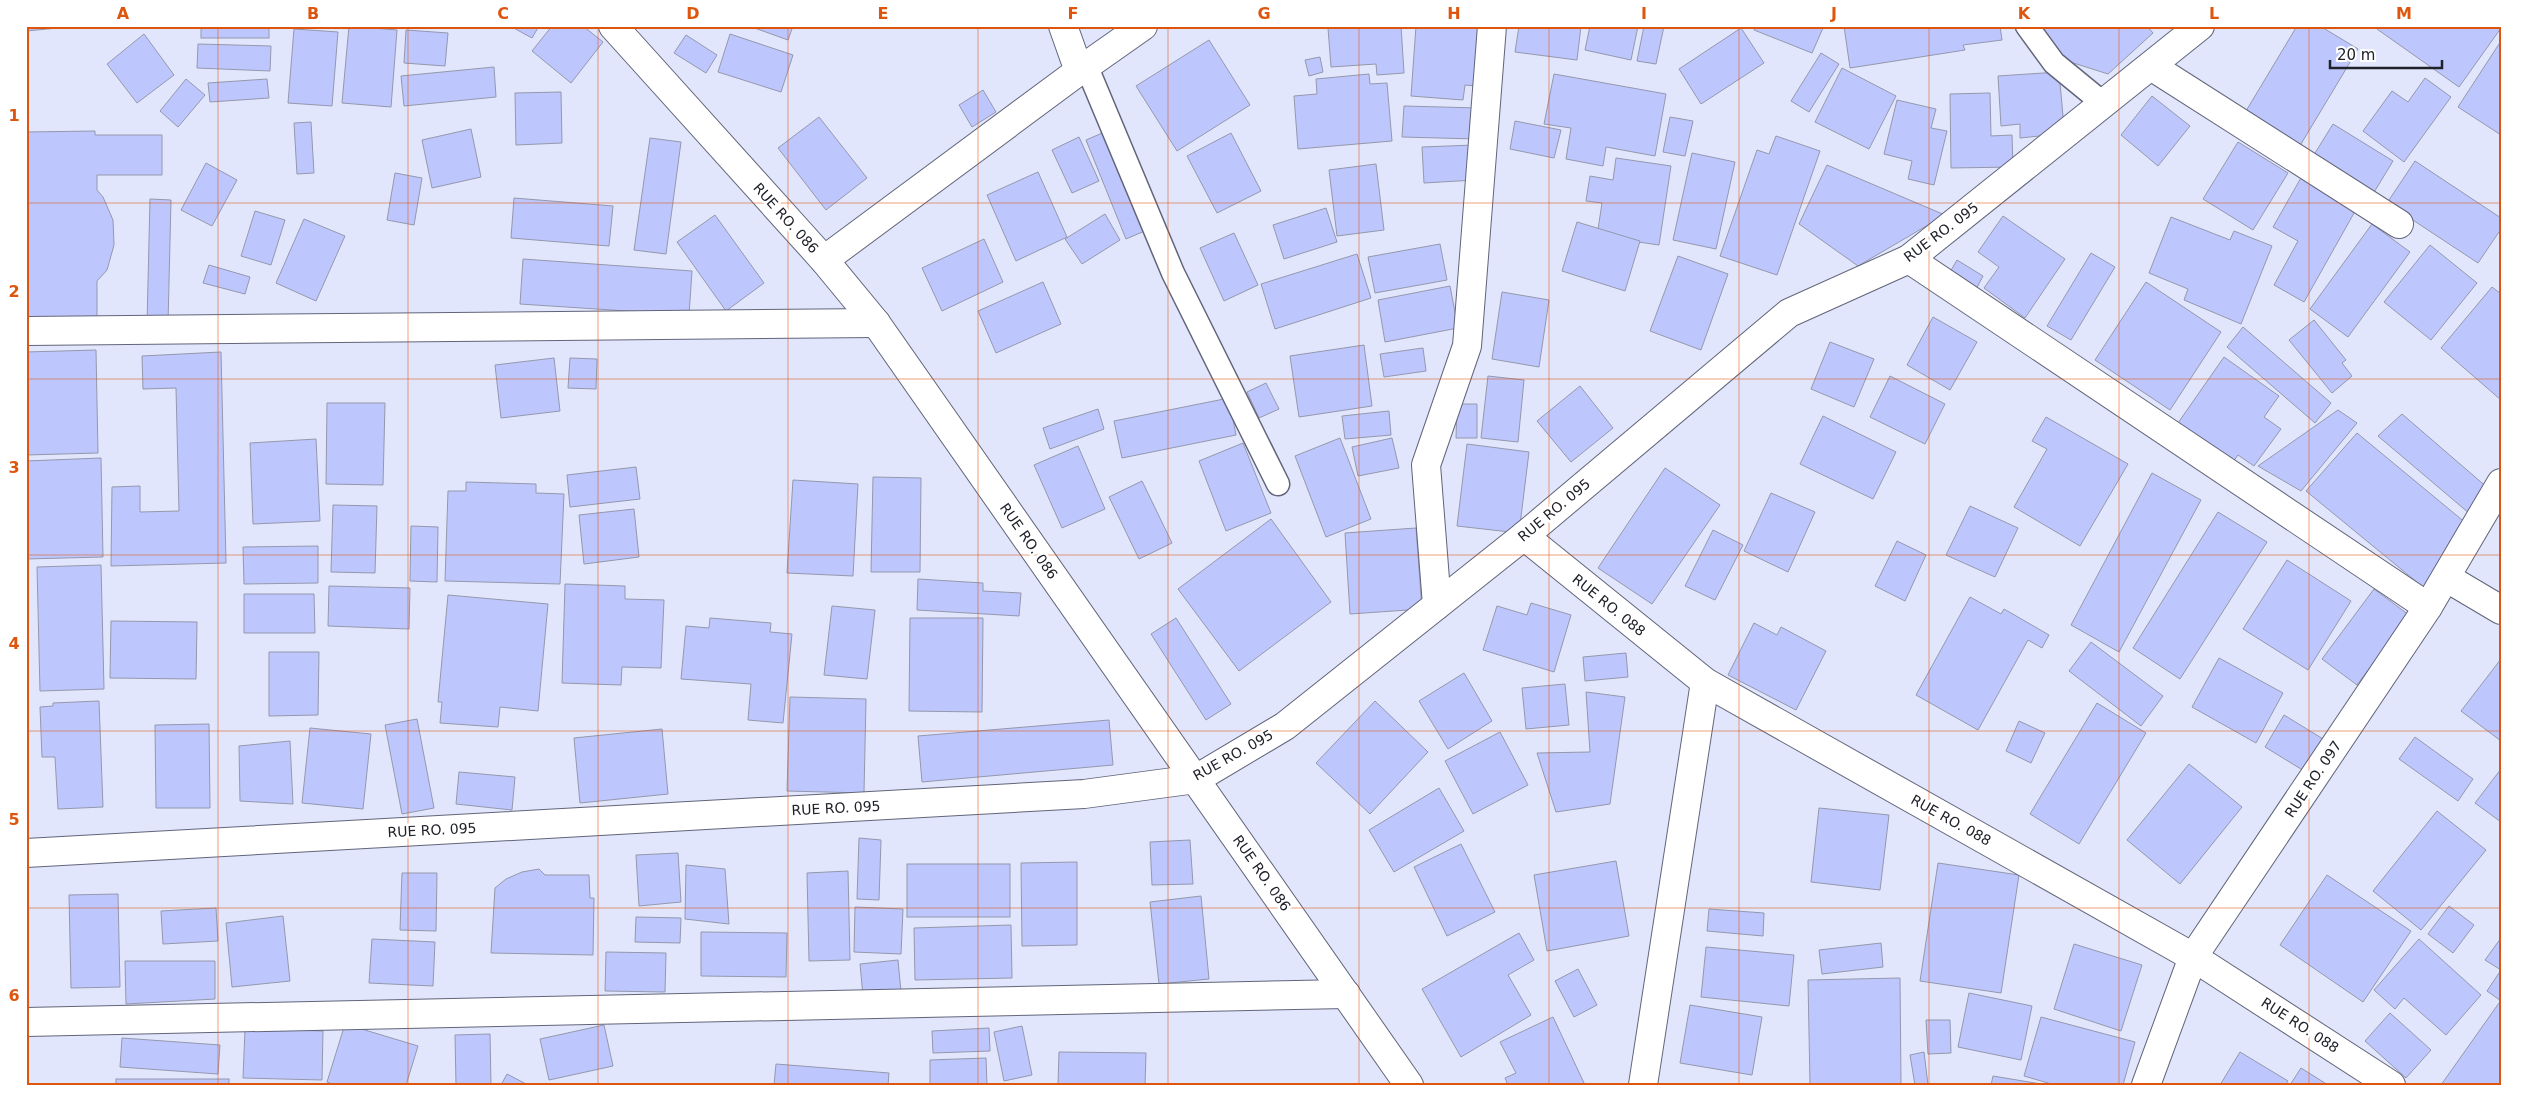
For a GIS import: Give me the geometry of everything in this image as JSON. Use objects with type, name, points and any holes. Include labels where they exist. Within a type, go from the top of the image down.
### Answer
[{"type":"street","name":"RUE RO. 086","points":[[613,26],[824,260],[876,323],[1410,1085]]},
{"type":"street","points":[[1062,26],[1082,68]]},
{"type":"street","points":[[824,260],[1082,68],[1143,26]]},
{"type":"street","points":[[1437,605],[1426,465],[1467,346],[1492,26]]},
{"type":"street","name":"RUE RO. 095","points":[[26,853],[1084,794],[1196,779],[1285,726],[1524,536],[1789,313],[1910,259],[2200,26]]},
{"type":"street","points":[[2151,66],[2399,224]]},
{"type":"street","points":[[1910,259],[2428,607]]},
{"type":"street","points":[[26,331],[876,323]]},
{"type":"street","name":"RUE RO. 097","points":[[2146,1085],[2193,957],[2447,578],[2501,483]]},
{"type":"street","name":"RUE RO. 088","points":[[1524,536],[1705,682],[2193,957],[2392,1085]]},
{"type":"street","points":[[2447,578],[2501,610]]},
{"type":"street","points":[[1644,1085],[1705,682]]},
{"type":"street","points":[[26,1022],[1346,994]]},
{"type":"lane","points":[[2027,26],[2054,63],[2104,104]]},
{"type":"lane","points":[[1082,68],[1173,274],[1278,484]]},
{"type":"building","points":[[26,26],[58,26],[58,28],[26,31]]},
{"type":"building","points":[[201,26],[269,26],[269,38],[201,38]]},
{"type":"building","points":[[349,26],[397,30],[391,107],[342,103]]},
{"type":"building","points":[[510,26],[539,26],[532,38]]},
{"type":"building","points":[[552,26],[583,26],[603,42],[571,83],[532,51]]},
{"type":"building","points":[[749,26],[793,26],[788,40]]},
{"type":"building","points":[[1401,26],[1404,73],[1377,75],[1376,64],[1331,67],[1328,28]]},
{"type":"building","points":[[1416,26],[1481,26],[1477,86],[1465,85],[1463,100],[1411,96]]},
{"type":"building","points":[[1519,26],[1581,26],[1577,60],[1515,52]]},
{"type":"building","points":[[1590,26],[1638,26],[1631,60],[1585,50]]},
{"type":"building","points":[[1644,26],[1664,26],[1656,64],[1637,61]]},
{"type":"building","points":[[1756,26],[1819,26],[1823,28],[1812,53],[1754,30]]},
{"type":"building","points":[[1844,26],[2000,26],[2002,40],[1963,45],[1965,50],[1850,68]]},
{"type":"building","points":[[2037,26],[2147,26],[2153,33],[2108,74],[2061,59]]},
{"type":"building","points":[[2297,26],[2320,26],[2358,49],[2298,149],[2243,116]]},
{"type":"building","points":[[2379,26],[2501,26],[2501,28],[2459,87],[2377,29]]},
{"type":"building","points":[[1741,28],[1764,63],[1701,104],[1679,69]]},
{"type":"building","points":[[294,29],[338,32],[332,106],[288,103]]},
{"type":"building","points":[[406,30],[448,33],[445,66],[404,63]]},
{"type":"building","points":[[144,34],[174,75],[137,103],[107,64]]},
{"type":"building","points":[[730,34],[793,55],[781,92],[718,72]]},
{"type":"building","points":[[686,35],[717,55],[706,73],[674,53]]},
{"type":"building","points":[[1209,40],[1250,105],[1177,151],[1136,86]]},
{"type":"building","points":[[2501,41],[2501,135],[2458,107]]},
{"type":"building","points":[[198,44],[271,46],[270,71],[197,68]]},
{"type":"building","points":[[1821,53],[1839,64],[1809,112],[1791,101]]},
{"type":"building","points":[[1320,57],[1323,72],[1309,76],[1305,60]]},
{"type":"building","points":[[494,67],[496,97],[404,106],[401,76]]},
{"type":"building","points":[[1842,68],[1896,96],[1869,149],[1815,122]]},
{"type":"building","points":[[2059,72],[2064,127],[2048,129],[2049,135],[2020,138],[2020,124],[2001,126],[1998,76]]},
{"type":"building","points":[[1369,74],[1370,84],[1387,83],[1392,141],[1298,149],[1294,96],[1317,94],[1316,79]]},
{"type":"building","points":[[1554,74],[1666,94],[1655,156],[1606,147],[1603,166],[1566,159],[1571,128],[1544,124]]},
{"type":"building","points":[[2425,78],[2451,97],[2404,162],[2363,131],[2392,91],[2408,102]]},
{"type":"building","points":[[186,79],[205,95],[178,127],[160,111]]},
{"type":"building","points":[[267,79],[269,98],[210,102],[208,83]]},
{"type":"building","points":[[983,90],[996,112],[972,127],[959,105]]},
{"type":"building","points":[[561,92],[562,143],[516,145],[515,93]]},
{"type":"building","points":[[1990,93],[1991,136],[2012,135],[2013,167],[1951,168],[1950,94]]},
{"type":"building","points":[[2152,96],[2190,126],[2158,166],[2121,135]]},
{"type":"building","points":[[1897,100],[1936,109],[1931,128],[1947,131],[1934,185],[1908,179],[1912,161],[1884,154]]},
{"type":"building","points":[[1404,106],[1478,108],[1477,139],[1402,137]]},
{"type":"building","points":[[819,117],[867,178],[826,210],[778,148]]},
{"type":"building","points":[[1670,117],[1693,121],[1685,156],[1663,152]]},
{"type":"building","points":[[1515,121],[1561,130],[1554,158],[1510,149]]},
{"type":"building","points":[[311,122],[314,173],[297,174],[294,123]]},
{"type":"building","points":[[2333,124],[2393,161],[2373,194],[2312,158]]},
{"type":"building","points":[[471,129],[481,177],[432,188],[422,140]]},
{"type":"building","points":[[95,131],[95,135],[162,135],[162,175],[97,175],[97,190],[103,197],[113,220],[114,245],[107,270],[97,281],[97,319],[26,319],[26,132]]},
{"type":"building","points":[[1107,131],[1147,230],[1126,239],[1086,140]]},
{"type":"building","points":[[1231,133],[1261,191],[1217,213],[1187,156]]},
{"type":"building","points":[[1776,136],[1820,151],[1777,275],[1720,256],[1757,150],[1769,154]]},
{"type":"building","points":[[1079,137],[1099,181],[1072,193],[1052,150]]},
{"type":"building","points":[[650,138],[681,142],[666,254],[634,250]]},
{"type":"building","points":[[2238,142],[2288,173],[2253,230],[2203,199]]},
{"type":"building","points":[[1474,145],[1475,180],[1424,183],[1422,147]]},
{"type":"building","points":[[1692,153],[1735,162],[1716,249],[1673,240]]},
{"type":"building","points":[[1616,158],[1671,166],[1659,245],[1597,236],[1602,203],[1586,201],[1590,176],[1613,180]]},
{"type":"building","points":[[2415,161],[2501,218],[2501,229],[2478,263],[2387,203]]},
{"type":"building","points":[[206,163],[237,180],[212,226],[181,210]]},
{"type":"building","points":[[1376,164],[1384,230],[1337,236],[1329,170]]},
{"type":"building","points":[[1827,165],[1945,215],[1858,266],[1799,224]]},
{"type":"building","points":[[1038,172],[1067,237],[1016,261],[987,195]]},
{"type":"building","points":[[395,173],[422,178],[414,225],[387,220]]},
{"type":"building","points":[[2302,176],[2358,206],[2304,302],[2274,285],[2298,241],[2273,227]]},
{"type":"building","points":[[514,198],[613,206],[609,246],[511,238]]},
{"type":"building","points":[[150,199],[171,200],[168,324],[147,324]]},
{"type":"building","points":[[1326,208],[1337,242],[1284,259],[1273,225]]},
{"type":"building","points":[[255,211],[285,220],[271,265],[241,256]]},
{"type":"building","points":[[1105,214],[1120,240],[1082,264],[1065,239]]},
{"type":"building","points":[[715,215],[764,283],[726,311],[677,242]]},
{"type":"building","points":[[2003,216],[2065,259],[2025,318],[1984,288],[1999,267],[1978,252]]},
{"type":"building","points":[[2171,217],[2230,240],[2234,231],[2272,246],[2241,324],[2184,300],[2188,289],[2149,273]]},
{"type":"building","points":[[304,219],[345,236],[316,301],[276,283]]},
{"type":"building","points":[[1577,222],[1640,241],[1625,291],[1562,271]]},
{"type":"building","points":[[2372,224],[2410,252],[2348,337],[2310,309]]},
{"type":"building","points":[[1234,233],[1258,285],[1224,301],[1200,248]]},
{"type":"building","points":[[984,239],[1003,282],[942,311],[922,268]]},
{"type":"building","points":[[1440,244],[1447,280],[1375,293],[1368,257]]},
{"type":"building","points":[[2430,245],[2477,283],[2431,340],[2384,302]]},
{"type":"building","points":[[2091,253],[2115,267],[2071,340],[2047,326]]},
{"type":"building","points":[[1357,254],[1371,298],[1275,329],[1261,284]]},
{"type":"building","points":[[1678,256],[1728,274],[1701,350],[1650,331]]},
{"type":"building","points":[[523,259],[692,271],[689,315],[520,304]]},
{"type":"building","points":[[1957,260],[1983,276],[1973,295],[1946,279]]},
{"type":"building","points":[[209,265],[250,277],[245,294],[203,283]]},
{"type":"building","points":[[1043,282],[1061,324],[996,353],[978,311]]},
{"type":"building","points":[[2146,282],[2221,332],[2170,410],[2095,360]]},
{"type":"building","points":[[1450,286],[1458,328],[1385,342],[1378,300]]},
{"type":"building","points":[[2492,287],[2501,294],[2501,400],[2441,348]]},
{"type":"building","points":[[1502,292],[1549,300],[1539,367],[1492,359]]},
{"type":"building","points":[[1933,317],[1977,342],[1950,390],[1907,365]]},
{"type":"building","points":[[2314,320],[2346,360],[2342,363],[2352,376],[2332,393],[2289,340]]},
{"type":"building","points":[[2243,327],[2331,403],[2315,423],[2227,347]]},
{"type":"building","points":[[1830,342],[1874,359],[1854,407],[1811,389]]},
{"type":"building","points":[[1364,345],[1372,406],[1299,417],[1290,356]]},
{"type":"building","points":[[1423,348],[1426,371],[1384,377],[1380,354]]},
{"type":"building","points":[[96,350],[98,453],[26,455],[26,352]]},
{"type":"building","points":[[221,352],[226,563],[111,566],[112,487],[140,486],[140,512],[179,511],[176,388],[143,389],[142,356]]},
{"type":"building","points":[[2224,357],[2279,396],[2264,417],[2281,429],[2254,466],[2238,455],[2233,462],[2178,423]]},
{"type":"building","points":[[554,358],[560,411],[501,418],[495,365]]},
{"type":"building","points":[[570,358],[597,359],[596,389],[568,388]]},
{"type":"building","points":[[1488,376],[1524,380],[1518,442],[1481,438]]},
{"type":"building","points":[[1890,376],[1945,404],[1925,444],[1870,417]]},
{"type":"building","points":[[1266,383],[1279,409],[1259,418],[1247,392]]},
{"type":"building","points":[[1580,386],[1613,428],[1571,462],[1537,421]]},
{"type":"building","points":[[1229,398],[1236,435],[1122,458],[1114,421]]},
{"type":"building","points":[[327,403],[385,403],[383,485],[326,484]]},
{"type":"building","points":[[1457,404],[1477,404],[1477,438],[1456,438]]},
{"type":"building","points":[[1098,409],[1104,429],[1050,449],[1043,428]]},
{"type":"building","points":[[2338,410],[2357,423],[2301,491],[2258,466]]},
{"type":"building","points":[[1389,411],[1391,435],[1345,439],[1342,416]]},
{"type":"building","points":[[2402,414],[2489,489],[2470,514],[2378,436]]},
{"type":"building","points":[[1823,416],[1896,452],[1873,499],[1800,464]]},
{"type":"building","points":[[2046,417],[2128,464],[2080,546],[2014,507],[2047,449],[2032,441]]},
{"type":"building","points":[[2357,433],[2467,524],[2424,588],[2306,491]]},
{"type":"building","points":[[1340,438],[1371,519],[1326,537],[1295,456]]},
{"type":"building","points":[[1392,438],[1399,468],[1358,476],[1352,447]]},
{"type":"building","points":[[316,439],[320,521],[253,524],[250,443]]},
{"type":"building","points":[[1243,443],[1271,513],[1226,531],[1199,461]]},
{"type":"building","points":[[1467,444],[1529,452],[1519,533],[1457,526]]},
{"type":"building","points":[[1078,446],[1105,509],[1062,528],[1034,465]]},
{"type":"building","points":[[101,458],[103,557],[26,559],[26,461]]},
{"type":"building","points":[[636,467],[640,499],[570,507],[567,475]]},
{"type":"building","points":[[1665,468],[1720,505],[1652,604],[1598,568]]},
{"type":"building","points":[[2152,473],[2201,500],[2119,652],[2071,625]]},
{"type":"building","points":[[873,477],[921,478],[920,572],[871,572]]},
{"type":"building","points":[[793,480],[858,484],[853,576],[787,573]]},
{"type":"building","points":[[1142,481],[1172,543],[1139,559],[1109,497]]},
{"type":"building","points":[[466,482],[536,484],[536,493],[564,494],[560,584],[445,581],[448,491],[466,491]]},
{"type":"building","points":[[1771,493],[1815,512],[1788,572],[1744,551]]},
{"type":"building","points":[[333,505],[377,506],[375,573],[331,572]]},
{"type":"building","points":[[1970,506],[2018,528],[1995,577],[1946,555]]},
{"type":"building","points":[[634,509],[639,557],[584,564],[579,515]]},
{"type":"building","points":[[2218,512],[2267,542],[2180,679],[2133,648]]},
{"type":"building","points":[[1271,519],[1331,602],[1239,671],[1178,589]]},
{"type":"building","points":[[411,526],[438,527],[437,582],[410,581]]},
{"type":"building","points":[[1416,528],[1422,609],[1350,614],[1345,533]]},
{"type":"building","points":[[1713,530],[1743,545],[1715,600],[1685,586]]},
{"type":"building","points":[[1897,541],[1926,555],[1905,601],[1875,586]]},
{"type":"building","points":[[318,546],[318,583],[244,584],[243,547]]},
{"type":"building","points":[[2287,560],[2351,601],[2308,670],[2243,629]]},
{"type":"building","points":[[101,565],[104,689],[40,691],[37,567]]},
{"type":"building","points":[[918,579],[983,583],[983,591],[1021,593],[1019,616],[917,610]]},
{"type":"building","points":[[565,584],[625,586],[625,599],[664,600],[661,668],[622,667],[621,685],[562,683]]},
{"type":"building","points":[[329,586],[410,588],[409,629],[328,626]]},
{"type":"building","points":[[2374,589],[2409,615],[2357,685],[2322,659]]},
{"type":"building","points":[[244,594],[314,594],[315,633],[244,633]]},
{"type":"building","points":[[448,595],[548,604],[538,711],[500,707],[498,727],[440,723],[442,702],[438,702]]},
{"type":"building","points":[[1970,597],[2001,614],[2004,609],[2049,635],[2042,648],[2028,640],[1978,730],[1916,695]]},
{"type":"building","points":[[1531,603],[1571,615],[1554,672],[1483,650],[1497,606],[1527,615]]},
{"type":"building","points":[[832,606],[875,610],[867,679],[824,675]]},
{"type":"building","points":[[710,618],[771,623],[770,632],[792,634],[783,723],[748,720],[751,684],[681,679],[686,626],[709,628]]},
{"type":"building","points":[[910,618],[983,618],[982,712],[909,711]]},
{"type":"building","points":[[1176,618],[1231,704],[1206,720],[1151,634]]},
{"type":"building","points":[[111,621],[197,622],[196,679],[110,678]]},
{"type":"building","points":[[1754,623],[1777,635],[1781,627],[1826,651],[1796,710],[1728,675]]},
{"type":"building","points":[[2091,642],[2163,696],[2141,726],[2069,671]]},
{"type":"building","points":[[269,652],[319,652],[318,715],[269,716]]},
{"type":"building","points":[[1626,653],[1628,677],[1585,681],[1583,657]]},
{"type":"building","points":[[2219,658],[2283,693],[2256,743],[2192,707]]},
{"type":"building","points":[[2501,659],[2501,741],[2461,711]]},
{"type":"building","points":[[1464,673],[1492,721],[1448,749],[1419,701]]},
{"type":"building","points":[[1565,684],[1569,725],[1526,729],[1522,688]]},
{"type":"building","points":[[1586,692],[1625,697],[1610,804],[1556,812],[1537,753],[1590,752]]},
{"type":"building","points":[[790,697],[866,699],[864,793],[787,791]]},
{"type":"building","points":[[99,701],[103,807],[58,809],[55,757],[42,757],[40,707],[53,706],[53,703]]},
{"type":"building","points":[[1375,701],[1428,752],[1370,814],[1316,763]]},
{"type":"building","points":[[2097,703],[2146,733],[2079,844],[2030,814]]},
{"type":"building","points":[[2284,715],[2328,742],[2309,774],[2265,747]]},
{"type":"building","points":[[417,719],[434,808],[402,814],[385,725]]},
{"type":"building","points":[[1109,720],[1113,765],[922,782],[918,736]]},
{"type":"building","points":[[2019,721],[2045,733],[2031,763],[2006,751]]},
{"type":"building","points":[[209,724],[210,808],[156,808],[155,725]]},
{"type":"building","points":[[310,728],[371,734],[363,809],[302,803]]},
{"type":"building","points":[[662,729],[668,794],[580,803],[574,738]]},
{"type":"building","points":[[1500,732],[1528,785],[1473,814],[1445,761]]},
{"type":"building","points":[[2415,737],[2473,779],[2458,801],[2399,759]]},
{"type":"building","points":[[290,741],[293,804],[240,801],[239,746]]},
{"type":"building","points":[[2189,764],[2242,807],[2180,884],[2127,840]]},
{"type":"building","points":[[2501,769],[2501,822],[2475,803]]},
{"type":"building","points":[[459,772],[515,777],[512,810],[456,804]]},
{"type":"building","points":[[1439,788],[1464,831],[1394,872],[1369,830]]},
{"type":"building","points":[[1819,808],[1889,815],[1880,890],[1811,882]]},
{"type":"building","points":[[2437,811],[2486,850],[2421,930],[2373,891]]},
{"type":"building","points":[[859,838],[881,840],[879,900],[857,899]]},
{"type":"building","points":[[1190,840],[1193,884],[1152,885],[1150,842]]},
{"type":"building","points":[[1461,844],[1495,912],[1447,936],[1414,867]]},
{"type":"building","points":[[678,853],[681,902],[639,906],[636,855]]},
{"type":"building","points":[[1616,861],[1629,936],[1547,951],[1534,875]]},
{"type":"building","points":[[1077,862],[1077,945],[1022,946],[1021,863]]},
{"type":"building","points":[[1938,863],[2019,875],[2001,993],[1920,981]]},
{"type":"building","points":[[907,864],[1010,864],[1010,917],[907,917]]},
{"type":"building","points":[[686,865],[725,869],[729,924],[685,919]]},
{"type":"building","points":[[539,869],[545,875],[589,875],[590,898],[594,898],[593,955],[491,953],[495,888],[506,879],[522,872]]},
{"type":"building","points":[[848,871],[850,960],[809,961],[807,873]]},
{"type":"building","points":[[402,873],[437,873],[436,931],[400,930]]},
{"type":"building","points":[[2327,875],[2411,931],[2363,1002],[2280,945]]},
{"type":"building","points":[[118,894],[120,987],[71,988],[69,895]]},
{"type":"building","points":[[1201,896],[1209,979],[1159,984],[1150,902]]},
{"type":"building","points":[[2449,906],[2474,925],[2453,953],[2428,934]]},
{"type":"building","points":[[855,907],[903,909],[901,954],[854,952]]},
{"type":"building","points":[[216,908],[218,941],[163,944],[161,911]]},
{"type":"building","points":[[1709,909],[1764,913],[1763,936],[1707,931]]},
{"type":"building","points":[[283,916],[290,981],[232,987],[226,923]]},
{"type":"building","points":[[636,917],[681,918],[680,943],[635,942]]},
{"type":"building","points":[[1011,925],[1012,978],[915,980],[914,928]]},
{"type":"building","points":[[701,932],[787,933],[786,977],[701,976]]},
{"type":"building","points":[[1519,933],[1534,960],[1508,975],[1531,1015],[1461,1057],[1422,989]]},
{"type":"building","points":[[2501,938],[2501,970],[2485,960]]},
{"type":"building","points":[[372,939],[435,942],[433,986],[369,983]]},
{"type":"building","points":[[2419,939],[2481,995],[2446,1035],[2404,998],[2395,1009],[2374,990]]},
{"type":"building","points":[[1881,943],[1883,967],[1822,974],[1819,950]]},
{"type":"building","points":[[2074,944],[2142,965],[2121,1031],[2054,1009]]},
{"type":"building","points":[[1706,947],[1794,955],[1789,1006],[1701,997]]},
{"type":"building","points":[[606,952],[666,953],[665,992],[605,991]]},
{"type":"building","points":[[898,960],[901,992],[863,996],[860,964]]},
{"type":"building","points":[[125,961],[215,961],[215,999],[126,1004]]},
{"type":"building","points":[[1578,969],[1597,1005],[1574,1017],[1555,981]]},
{"type":"building","points":[[2501,970],[2501,1001],[2487,991]]},
{"type":"building","points":[[1900,978],[1901,1085],[1810,1085],[1808,980]]},
{"type":"building","points":[[1969,993],[2032,1006],[2021,1060],[1958,1047]]},
{"type":"building","points":[[2499,1003],[2501,1004],[2501,1085],[2441,1085]]},
{"type":"building","points":[[1690,1005],[1762,1017],[1752,1075],[1680,1063]]},
{"type":"building","points":[[2390,1013],[2431,1050],[2406,1078],[2365,1041]]},
{"type":"building","points":[[1553,1017],[1585,1085],[1508,1085],[1505,1078],[1516,1073],[1500,1042]]},
{"type":"building","points":[[2041,1017],[2135,1042],[2123,1085],[2055,1085],[2024,1076]]},
{"type":"building","points":[[1926,1020],[1950,1020],[1951,1053],[1928,1054]]},
{"type":"building","points":[[345,1024],[418,1046],[406,1085],[335,1085],[327,1082]]},
{"type":"building","points":[[604,1025],[613,1066],[549,1080],[540,1039]]},
{"type":"building","points":[[1022,1026],[1032,1075],[1004,1081],[994,1032]]},
{"type":"building","points":[[989,1028],[990,1051],[933,1053],[932,1031]]},
{"type":"building","points":[[245,1029],[323,1031],[322,1080],[243,1078]]},
{"type":"building","points":[[490,1034],[491,1085],[456,1085],[455,1035]]},
{"type":"building","points":[[122,1038],[220,1045],[218,1074],[120,1067]]},
{"type":"building","points":[[1059,1052],[1146,1053],[1145,1085],[1058,1085]]},
{"type":"building","points":[[1924,1052],[1928,1085],[1915,1085],[1910,1055]]},
{"type":"building","points":[[2240,1052],[2288,1081],[2285,1085],[2220,1085]]},
{"type":"building","points":[[986,1058],[987,1085],[930,1085],[930,1060]]},
{"type":"building","points":[[776,1064],[889,1073],[888,1085],[774,1085]]},
{"type":"building","points":[[2301,1068],[2328,1085],[2290,1085]]},
{"type":"building","points":[[507,1074],[528,1085],[501,1085]]},
{"type":"building","points":[[1993,1076],[2041,1084],[1991,1085]]},
{"type":"building","points":[[116,1079],[229,1079],[229,1085],[116,1085]]}]
